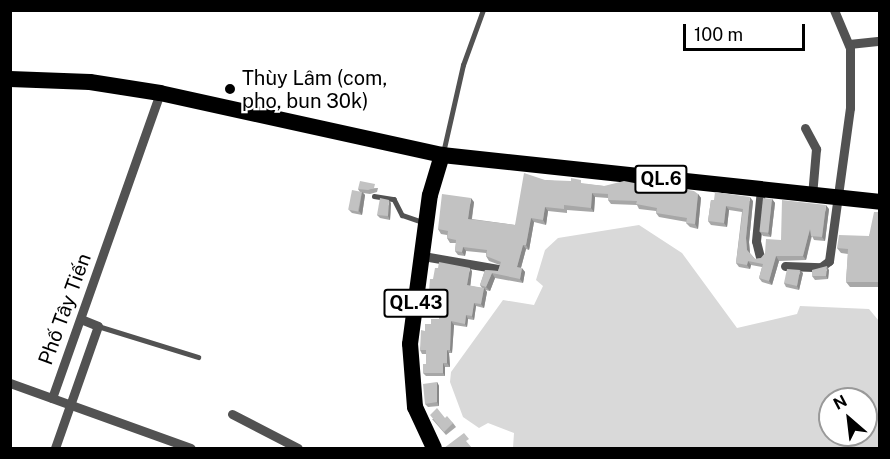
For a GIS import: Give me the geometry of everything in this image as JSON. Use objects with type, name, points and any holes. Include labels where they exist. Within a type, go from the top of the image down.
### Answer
[{"type":"highway","name":"QL.6","points":[[11,82],[90,82],[160,93],[442,155],[879,202]]},
{"type":"highway","name":"QL.43","points":[[434,448],[415,407],[410,344],[434,178],[442,155]]},
{"type":"street","points":[[785,266],[810,268],[826,266],[832,249],[849,128],[849,44],[834,10]]},
{"type":"street","points":[[849,44],[879,41]]},
{"type":"street","name":"Phố Tây Tiến","points":[[52,398],[160,93]]},
{"type":"street","points":[[805,128],[816,149],[812,196]]},
{"type":"street","points":[[760,257],[756,241],[761,189]]},
{"type":"street","points":[[423,255],[498,269]]},
{"type":"street","points":[[55,448],[98,326],[81,319]]},
{"type":"street","points":[[10,383],[191,448]]},
{"type":"street","points":[[232,414],[298,448]]},
{"type":"lane","points":[[442,155],[450,131],[463,65],[483,10]]},
{"type":"lane","points":[[374,196],[394,199],[402,215],[427,223]]},
{"type":"lane","points":[[98,326],[198,357]]},
{"type":"shaded area","points":[[639,225],[682,253],[737,328],[797,314],[800,306],[869,309],[879,321],[879,448],[513,448],[514,433],[488,423],[479,428],[463,417],[450,382],[451,372],[503,300],[534,305],[543,286],[536,280],[545,250],[558,238]]},
{"type":"building","points":[[524,173],[545,180],[571,181],[571,178],[581,180],[581,183],[604,186],[624,181],[660,188],[660,185],[694,191],[698,194],[695,224],[686,223],[687,218],[656,213],[657,208],[636,204],[637,201],[608,200],[608,194],[592,193],[591,208],[564,205],[564,209],[545,207],[543,220],[531,218],[526,245],[523,245],[517,267],[522,268],[520,279],[492,273],[486,287],[480,285],[485,270],[498,271],[501,262],[486,256],[487,250],[463,247],[462,252],[455,251],[456,240],[447,238],[448,231],[438,229],[442,194],[471,198],[468,219],[515,225]]},
{"type":"building","points":[[360,181],[375,184],[374,188],[358,189]]},
{"type":"building","points":[[352,190],[362,192],[358,212],[348,210]]},
{"type":"building","points":[[715,192],[750,197],[746,238],[747,250],[755,259],[761,258],[765,253],[766,239],[781,240],[782,200],[826,205],[822,237],[811,236],[810,229],[803,256],[776,256],[769,281],[759,278],[763,264],[748,261],[747,265],[736,263],[743,209],[726,206],[724,223],[708,221],[711,200],[714,200]]},
{"type":"building","points":[[380,198],[389,200],[388,216],[377,215]]},
{"type":"building","points":[[763,198],[772,199],[768,233],[759,232]]},
{"type":"building","points":[[874,212],[879,212],[879,282],[846,282],[848,249],[837,248],[839,235],[869,236]]},
{"type":"building","points":[[439,262],[470,268],[467,285],[484,288],[481,304],[474,303],[472,316],[466,315],[465,324],[451,321],[450,350],[447,350],[447,363],[443,363],[443,373],[423,373],[423,364],[426,364],[426,350],[420,350],[421,330],[425,331],[425,324],[431,324],[431,319],[439,319],[439,303],[428,303],[430,279],[433,279]]},
{"type":"building","points":[[827,266],[826,276],[812,276],[812,270]]},
{"type":"building","points":[[787,269],[800,270],[797,286],[784,283]]},
{"type":"building","points":[[437,382],[437,402],[425,404],[423,384]]},
{"type":"building","points":[[437,408],[445,418],[447,416],[453,423],[444,432],[430,415]]},
{"type":"building","points":[[464,433],[469,439],[466,441],[472,448],[444,448]]},
{"type":"place","name":"Thùy Lâm (com, pho, bun 30k)","points":[[230,89]]}]
